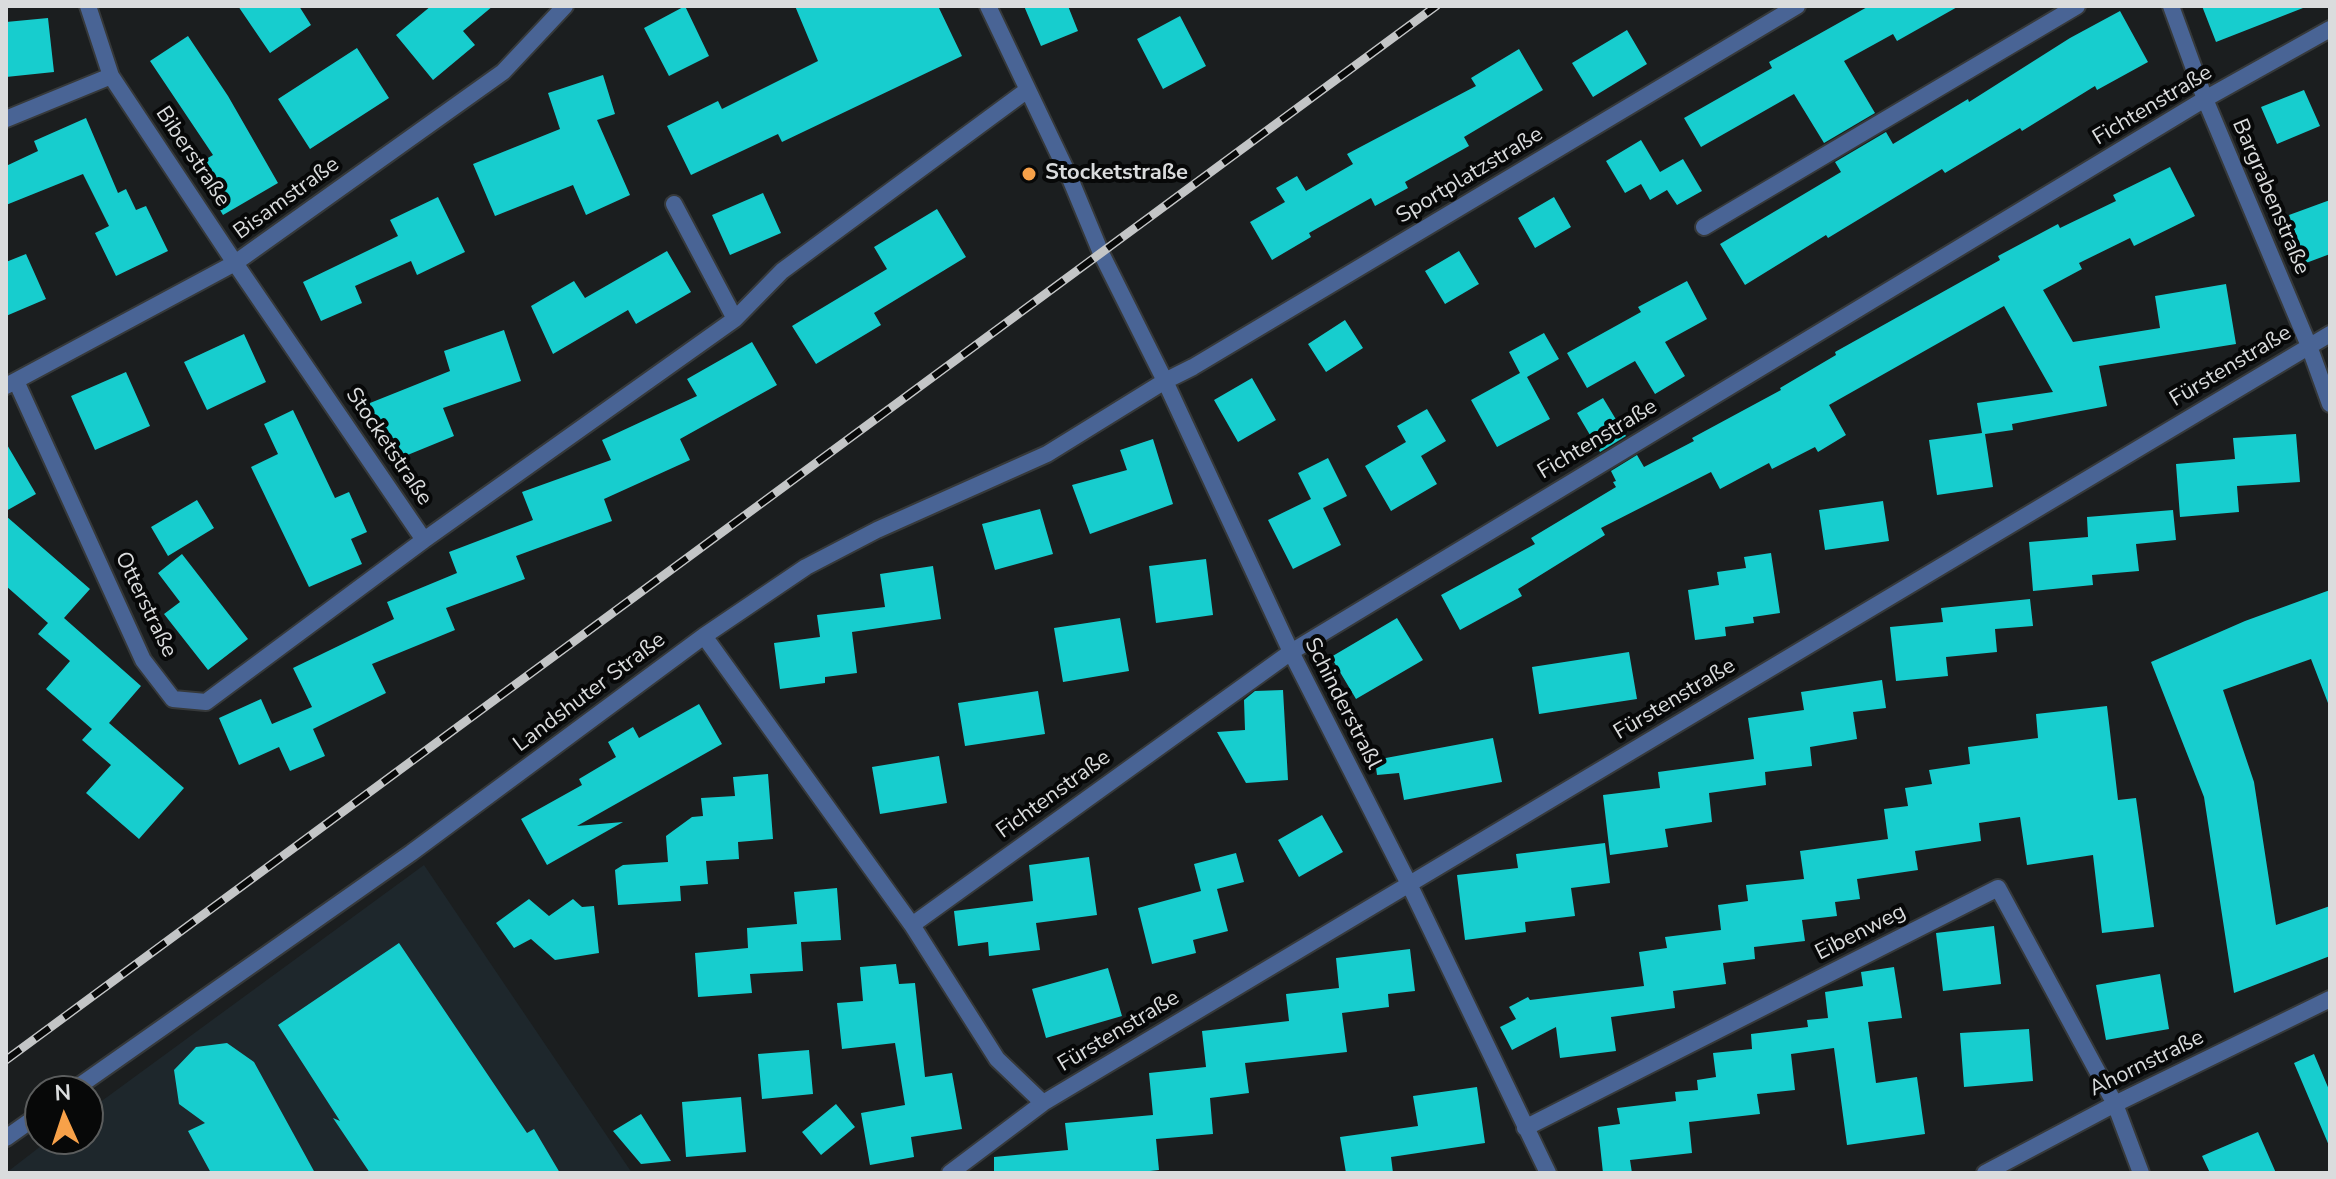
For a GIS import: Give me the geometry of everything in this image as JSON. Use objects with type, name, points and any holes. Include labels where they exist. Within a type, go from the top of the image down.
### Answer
[{"type":"street","name":"Biberstraße","points":[[88,6],[111,76],[235,263]]},
{"type":"street","name":"Bisamstraße","points":[[11,384],[235,263],[503,72],[565,6]]},
{"type":"street","points":[[988,6],[1026,91]]},
{"type":"street","name":"Sportplatzstraße","points":[[1165,381],[1797,6]]},
{"type":"street","points":[[1704,227],[2077,6]]},
{"type":"street","name":"Bargrabenstraße","points":[[2171,6],[2205,99],[2309,346],[2330,404]]},
{"type":"street","name":"Fichtenstraße","points":[[912,925],[1291,652],[2205,99],[2330,29]]},
{"type":"street","points":[[6,119],[111,76]]},
{"type":"street","name":"Stocketstraße","points":[[235,263],[424,540],[735,319],[782,271],[1026,91]]},
{"type":"street","name":"Schinderstraßl","points":[[1026,91],[1069,176],[1101,253],[1165,381],[1291,652],[1409,884],[1548,1173]]},
{"type":"street","points":[[674,204],[735,319]]},
{"type":"street","name":"Fürstenstraße","points":[[950,1173],[1043,1103],[2330,334]]},
{"type":"street","name":"Landshuter Straße","points":[[95,1075],[411,853],[704,636],[806,567],[877,530],[1047,454],[1165,381]]},
{"type":"street","name":"Otterstraße","points":[[11,384],[143,660],[173,699],[206,702],[424,540]]},
{"type":"street","points":[[704,636],[912,925],[997,1059],[1043,1103]]},
{"type":"street","name":"Eibenweg","points":[[1525,1128],[1998,888],[2115,1104]]},
{"type":"street","name":"Ahornstraße","points":[[1985,1173],[2115,1104],[2330,999]]},
{"type":"street","points":[[2115,1104],[2141,1173]]},
{"type":"street","points":[[6,1138],[24,1125]]},
{"type":"shaded area","points":[[424,865],[632,1173],[6,1173],[29,1155],[104,1155],[104,1099]]},
{"type":"building","points":[[238,6],[299,6],[311,25],[270,53]]},
{"type":"building","points":[[431,6],[493,6],[463,31],[475,45],[433,80],[396,35]]},
{"type":"building","points":[[685,6],[709,56],[669,76],[644,28]]},
{"type":"building","points":[[795,6],[938,6],[962,56],[782,142],[778,134],[691,175],[667,126],[718,101],[722,109],[818,61]]},
{"type":"building","points":[[1024,6],[1068,6],[1078,31],[1041,46]]},
{"type":"building","points":[[1869,6],[1959,6],[1897,41],[1893,34],[1844,61],[1875,113],[1824,143],[1794,94],[1701,147],[1684,118],[1772,68],[1769,62]]},
{"type":"building","points":[[2202,6],[2303,6],[2303,8],[2216,42]]},
{"type":"building","points":[[2120,11],[2148,62],[2097,90],[2095,86],[1945,173],[1942,169],[1745,285],[1720,244],[1841,172],[1835,162],[1886,132],[1893,144]]},
{"type":"building","points":[[1180,16],[1206,66],[1163,89],[1137,39]]},
{"type":"building","points":[[48,18],[54,72],[6,77],[6,22]]},
{"type":"building","points":[[1627,30],[1647,64],[1593,97],[1572,63]]},
{"type":"building","points":[[188,36],[228,96],[278,183],[223,215],[194,166],[213,155],[150,61]]},
{"type":"building","points":[[357,48],[389,98],[310,149],[278,99]]},
{"type":"building","points":[[1519,49],[1543,90],[1464,137],[1469,146],[1405,182],[1408,188],[1375,206],[1371,198],[1309,233],[1311,237],[1272,260],[1250,222],[1285,202],[1276,188],[1297,176],[1306,191],[1353,164],[1347,154],[1476,86],[1471,78]]},
{"type":"building","points":[[603,75],[615,114],[597,120],[630,195],[586,215],[573,185],[495,216],[473,164],[560,129],[548,93]]},
{"type":"building","points":[[2304,90],[2320,126],[2277,144],[2261,107]]},
{"type":"building","points":[[86,118],[118,193],[126,189],[136,210],[146,206],[168,251],[116,276],[95,233],[109,226],[83,174],[6,205],[6,166],[38,151],[34,141]]},
{"type":"building","points":[[1641,140],[1660,172],[1683,159],[1702,191],[1677,205],[1667,190],[1650,200],[1641,184],[1625,193],[1606,161]]},
{"type":"building","points":[[2170,167],[2195,216],[2134,246],[2130,238],[2079,263],[2082,269],[2043,290],[2073,342],[2160,328],[2155,296],[2226,284],[2236,344],[2099,366],[2107,406],[2012,424],[2013,430],[1985,434],[1993,487],[1937,495],[1929,440],[1982,433],[1977,403],[2053,392],[2004,306],[1829,405],[1846,435],[1818,452],[1815,447],[1772,469],[1769,463],[1720,489],[1711,472],[1601,528],[1605,535],[1518,589],[1522,596],[1460,630],[1441,595],[1535,544],[1531,538],[1616,487],[1611,471],[1637,455],[1644,467],[1694,441],[1692,438],[1781,390],[1836,355],[1835,352],[2000,260],[1998,256],[2058,224],[2060,228],[2116,201],[2113,195]]},
{"type":"building","points":[[763,193],[781,233],[730,255],[712,215]]},
{"type":"building","points":[[438,197],[465,252],[417,275],[411,261],[355,286],[362,303],[321,321],[303,282],[398,236],[390,220]]},
{"type":"building","points":[[1554,197],[1571,227],[1535,248],[1518,218]]},
{"type":"building","points":[[2330,200],[2330,254],[2306,263],[2289,215]]},
{"type":"building","points":[[937,209],[966,257],[874,313],[881,325],[816,364],[792,326],[887,269],[874,247]]},
{"type":"building","points":[[667,251],[691,292],[636,324],[628,310],[553,354],[531,306],[574,281],[585,298]]},
{"type":"building","points":[[1459,251],[1479,284],[1445,304],[1425,271]]},
{"type":"building","points":[[26,254],[46,299],[6,316],[6,262]]},
{"type":"building","points":[[1687,281],[1707,319],[1665,342],[1685,376],[1655,394],[1635,361],[1587,388],[1567,353],[1641,312],[1638,307]]},
{"type":"building","points":[[1345,320],[1363,348],[1326,372],[1308,344]]},
{"type":"building","points":[[504,330],[521,381],[443,408],[454,436],[388,463],[365,405],[450,371],[444,351]]},
{"type":"building","points":[[1544,333],[1559,359],[1527,377],[1550,419],[1497,447],[1471,400],[1520,373],[1509,352]]},
{"type":"building","points":[[244,334],[266,382],[207,410],[184,362]]},
{"type":"building","points":[[752,342],[777,385],[680,439],[690,460],[604,499],[612,521],[516,556],[525,579],[446,608],[455,630],[372,664],[386,693],[313,729],[325,756],[290,771],[279,747],[239,765],[219,718],[261,699],[272,724],[312,707],[293,668],[394,619],[387,602],[457,573],[449,552],[533,520],[522,492],[611,460],[602,440],[697,396],[687,379]]},
{"type":"building","points":[[126,372],[150,426],[95,450],[71,396]]},
{"type":"building","points":[[1252,378],[1276,420],[1238,442],[1214,400]]},
{"type":"building","points":[[1603,398],[1626,436],[1600,452],[1577,413]]},
{"type":"building","points":[[1427,409],[1446,441],[1421,456],[1437,484],[1391,511],[1365,466],[1406,442],[1397,426]]},
{"type":"building","points":[[293,410],[335,498],[349,492],[367,532],[351,539],[362,564],[309,587],[251,467],[278,454],[264,424]]},
{"type":"building","points":[[2296,434],[2300,482],[2237,486],[2239,512],[2180,517],[2176,464],[2235,459],[2233,438]]},
{"type":"building","points":[[1153,439],[1173,504],[1090,534],[1072,485],[1127,470],[1120,450]]},
{"type":"building","points":[[6,443],[36,494],[6,511]]},
{"type":"building","points":[[1328,458],[1347,496],[1323,508],[1341,545],[1293,569],[1268,520],[1311,499],[1298,473]]},
{"type":"building","points":[[197,500],[214,528],[168,556],[151,527]]},
{"type":"building","points":[[1883,501],[1889,541],[1825,550],[1819,510]]},
{"type":"building","points":[[1040,509],[1053,554],[995,570],[982,524]]},
{"type":"building","points":[[2173,510],[2176,540],[2136,544],[2139,571],[2092,575],[2093,585],[2033,591],[2029,542],[2088,537],[2087,517]]},
{"type":"building","points":[[6,516],[90,589],[64,618],[141,686],[109,723],[184,788],[139,839],[86,793],[111,765],[82,740],[92,729],[46,689],[70,661],[38,634],[48,623],[6,586]]},
{"type":"building","points":[[1771,553],[1780,613],[1753,617],[1754,623],[1725,627],[1726,636],[1695,640],[1688,590],[1719,585],[1717,572],[1746,568],[1744,557]]},
{"type":"building","points":[[182,554],[248,639],[208,670],[164,614],[180,602],[158,573]]},
{"type":"building","points":[[1206,559],[1213,615],[1156,623],[1149,566]]},
{"type":"building","points":[[933,566],[941,619],[852,632],[857,673],[825,677],[825,683],[780,689],[774,643],[820,637],[817,615],[885,607],[880,574]]},
{"type":"building","points":[[2330,590],[2330,702],[2311,659],[2223,690],[2254,782],[2276,925],[2330,906],[2330,956],[2234,993],[2204,797],[2151,662],[2245,621]]},
{"type":"building","points":[[2030,599],[2033,626],[1995,629],[1997,652],[1946,657],[1948,676],[1896,681],[1890,627],[1943,622],[1941,608]]},
{"type":"building","points":[[1120,618],[1129,671],[1063,682],[1054,628]]},
{"type":"building","points":[[1397,618],[1423,660],[1356,699],[1331,657]]},
{"type":"building","points":[[1629,652],[1637,699],[1539,714],[1532,667]]},
{"type":"building","points":[[1882,680],[1886,708],[1853,712],[1857,739],[1810,747],[1812,766],[1765,772],[1766,785],[1709,793],[1712,822],[1665,829],[1668,847],[1610,855],[1603,795],[1660,788],[1658,772],[1754,759],[1748,718],[1804,710],[1801,692]]},
{"type":"building","points":[[1283,690],[1288,780],[1246,783],[1217,732],[1245,730],[1244,700],[1255,691]]},
{"type":"building","points":[[1038,691],[1045,734],[965,746],[958,703]]},
{"type":"building","points":[[699,704],[722,744],[577,826],[623,822],[547,865],[521,819],[582,785],[579,779],[616,757],[608,742],[633,727],[639,738]]},
{"type":"building","points":[[2107,706],[2118,800],[2136,798],[2154,927],[2102,933],[2093,855],[2027,865],[2020,817],[1979,823],[1981,841],[1915,851],[1918,870],[1857,879],[1860,899],[1835,902],[1837,916],[1802,920],[1805,941],[1754,947],[1755,959],[1723,963],[1726,984],[1673,991],[1675,1008],[1611,1017],[1616,1051],[1560,1058],[1556,1027],[1512,1050],[1500,1027],[1516,1019],[1509,1007],[1528,997],[1530,1000],[1644,986],[1639,952],[1667,948],[1665,937],[1721,930],[1718,905],[1748,901],[1746,885],[1804,879],[1800,851],[1888,839],[1884,809],[1908,806],[1905,788],[1932,784],[1929,770],[1970,764],[1968,747],[2038,738],[2036,714]]},
{"type":"building","points":[[1493,738],[1502,782],[1404,800],[1399,773],[1377,775],[1375,760]]},
{"type":"building","points":[[939,756],[947,803],[880,814],[872,767]]},
{"type":"building","points":[[768,774],[773,839],[738,842],[739,859],[706,861],[708,884],[680,886],[681,901],[618,905],[615,870],[623,865],[668,862],[666,836],[692,817],[703,816],[701,798],[735,796],[733,777]]},
{"type":"building","points":[[1322,815],[1343,852],[1299,877],[1278,840]]},
{"type":"building","points":[[1605,843],[1610,883],[1571,888],[1575,916],[1525,922],[1526,932],[1465,940],[1457,875],[1518,868],[1516,854]]},
{"type":"building","points":[[1236,853],[1244,882],[1217,889],[1228,931],[1193,940],[1196,953],[1152,964],[1138,908],[1201,891],[1194,864]]},
{"type":"building","points":[[1089,857],[1097,915],[1036,923],[1040,950],[989,956],[988,942],[958,946],[954,911],[1033,901],[1029,865]]},
{"type":"building","points":[[837,888],[841,940],[801,942],[803,971],[750,974],[752,993],[698,997],[695,953],[748,948],[747,928],[797,924],[794,892]]},
{"type":"building","points":[[529,899],[549,916],[573,899],[582,907],[594,906],[599,953],[555,960],[531,939],[514,948],[496,923]]},
{"type":"building","points":[[1994,926],[2001,984],[1943,991],[1936,933]]},
{"type":"building","points":[[399,943],[527,1133],[534,1129],[560,1173],[370,1173],[278,1025]]},
{"type":"building","points":[[1410,949],[1415,991],[1388,994],[1389,1007],[1342,1013],[1347,1052],[1245,1063],[1249,1093],[1210,1098],[1213,1134],[1156,1139],[1159,1170],[1132,1173],[994,1173],[994,1157],[1068,1150],[1065,1123],[1153,1115],[1149,1073],[1206,1067],[1202,1031],[1289,1021],[1286,994],[1339,988],[1336,958]]},
{"type":"building","points":[[896,964],[899,984],[915,983],[925,1077],[952,1073],[962,1129],[911,1137],[914,1157],[870,1165],[861,1113],[905,1105],[895,1043],[842,1049],[837,1003],[863,1001],[860,967]]},
{"type":"building","points":[[1894,967],[1902,1018],[1868,1022],[1876,1083],[1917,1077],[1925,1134],[1847,1145],[1834,1048],[1791,1054],[1795,1090],[1757,1094],[1760,1114],[1689,1122],[1692,1153],[1630,1160],[1632,1173],[1603,1173],[1598,1127],[1620,1124],[1617,1108],[1676,1101],[1675,1092],[1698,1090],[1697,1080],[1716,1077],[1713,1053],[1752,1049],[1751,1034],[1808,1027],[1807,1020],[1828,1018],[1825,992],[1863,986],[1861,972]]},
{"type":"building","points":[[1108,968],[1122,1016],[1046,1038],[1032,989]]},
{"type":"building","points":[[2160,974],[2169,1029],[2106,1040],[2096,985]]},
{"type":"building","points":[[2029,1029],[2033,1081],[1964,1087],[1960,1033]]},
{"type":"building","points":[[227,1043],[254,1062],[315,1173],[211,1173],[188,1131],[205,1123],[179,1104],[174,1070],[196,1047]]},
{"type":"building","points":[[809,1050],[813,1094],[762,1099],[758,1054]]},
{"type":"building","points":[[2314,1054],[2330,1092],[2330,1148],[2294,1063]]},
{"type":"building","points":[[1477,1087],[1485,1143],[1391,1157],[1393,1173],[1346,1173],[1340,1137],[1418,1126],[1413,1096]]},
{"type":"building","points":[[741,1097],[746,1152],[686,1157],[682,1102]]},
{"type":"building","points":[[836,1104],[855,1127],[821,1155],[802,1132]]},
{"type":"building","points":[[641,1114],[671,1161],[641,1164],[613,1131]]},
{"type":"building","points":[[2258,1132],[2276,1173],[2210,1173],[2202,1156]]},
{"type":"railway","points":[[6,1060],[1436,6]]},
{"type":"place","name":"Stocketstraße","points":[[1029,174]]}]
